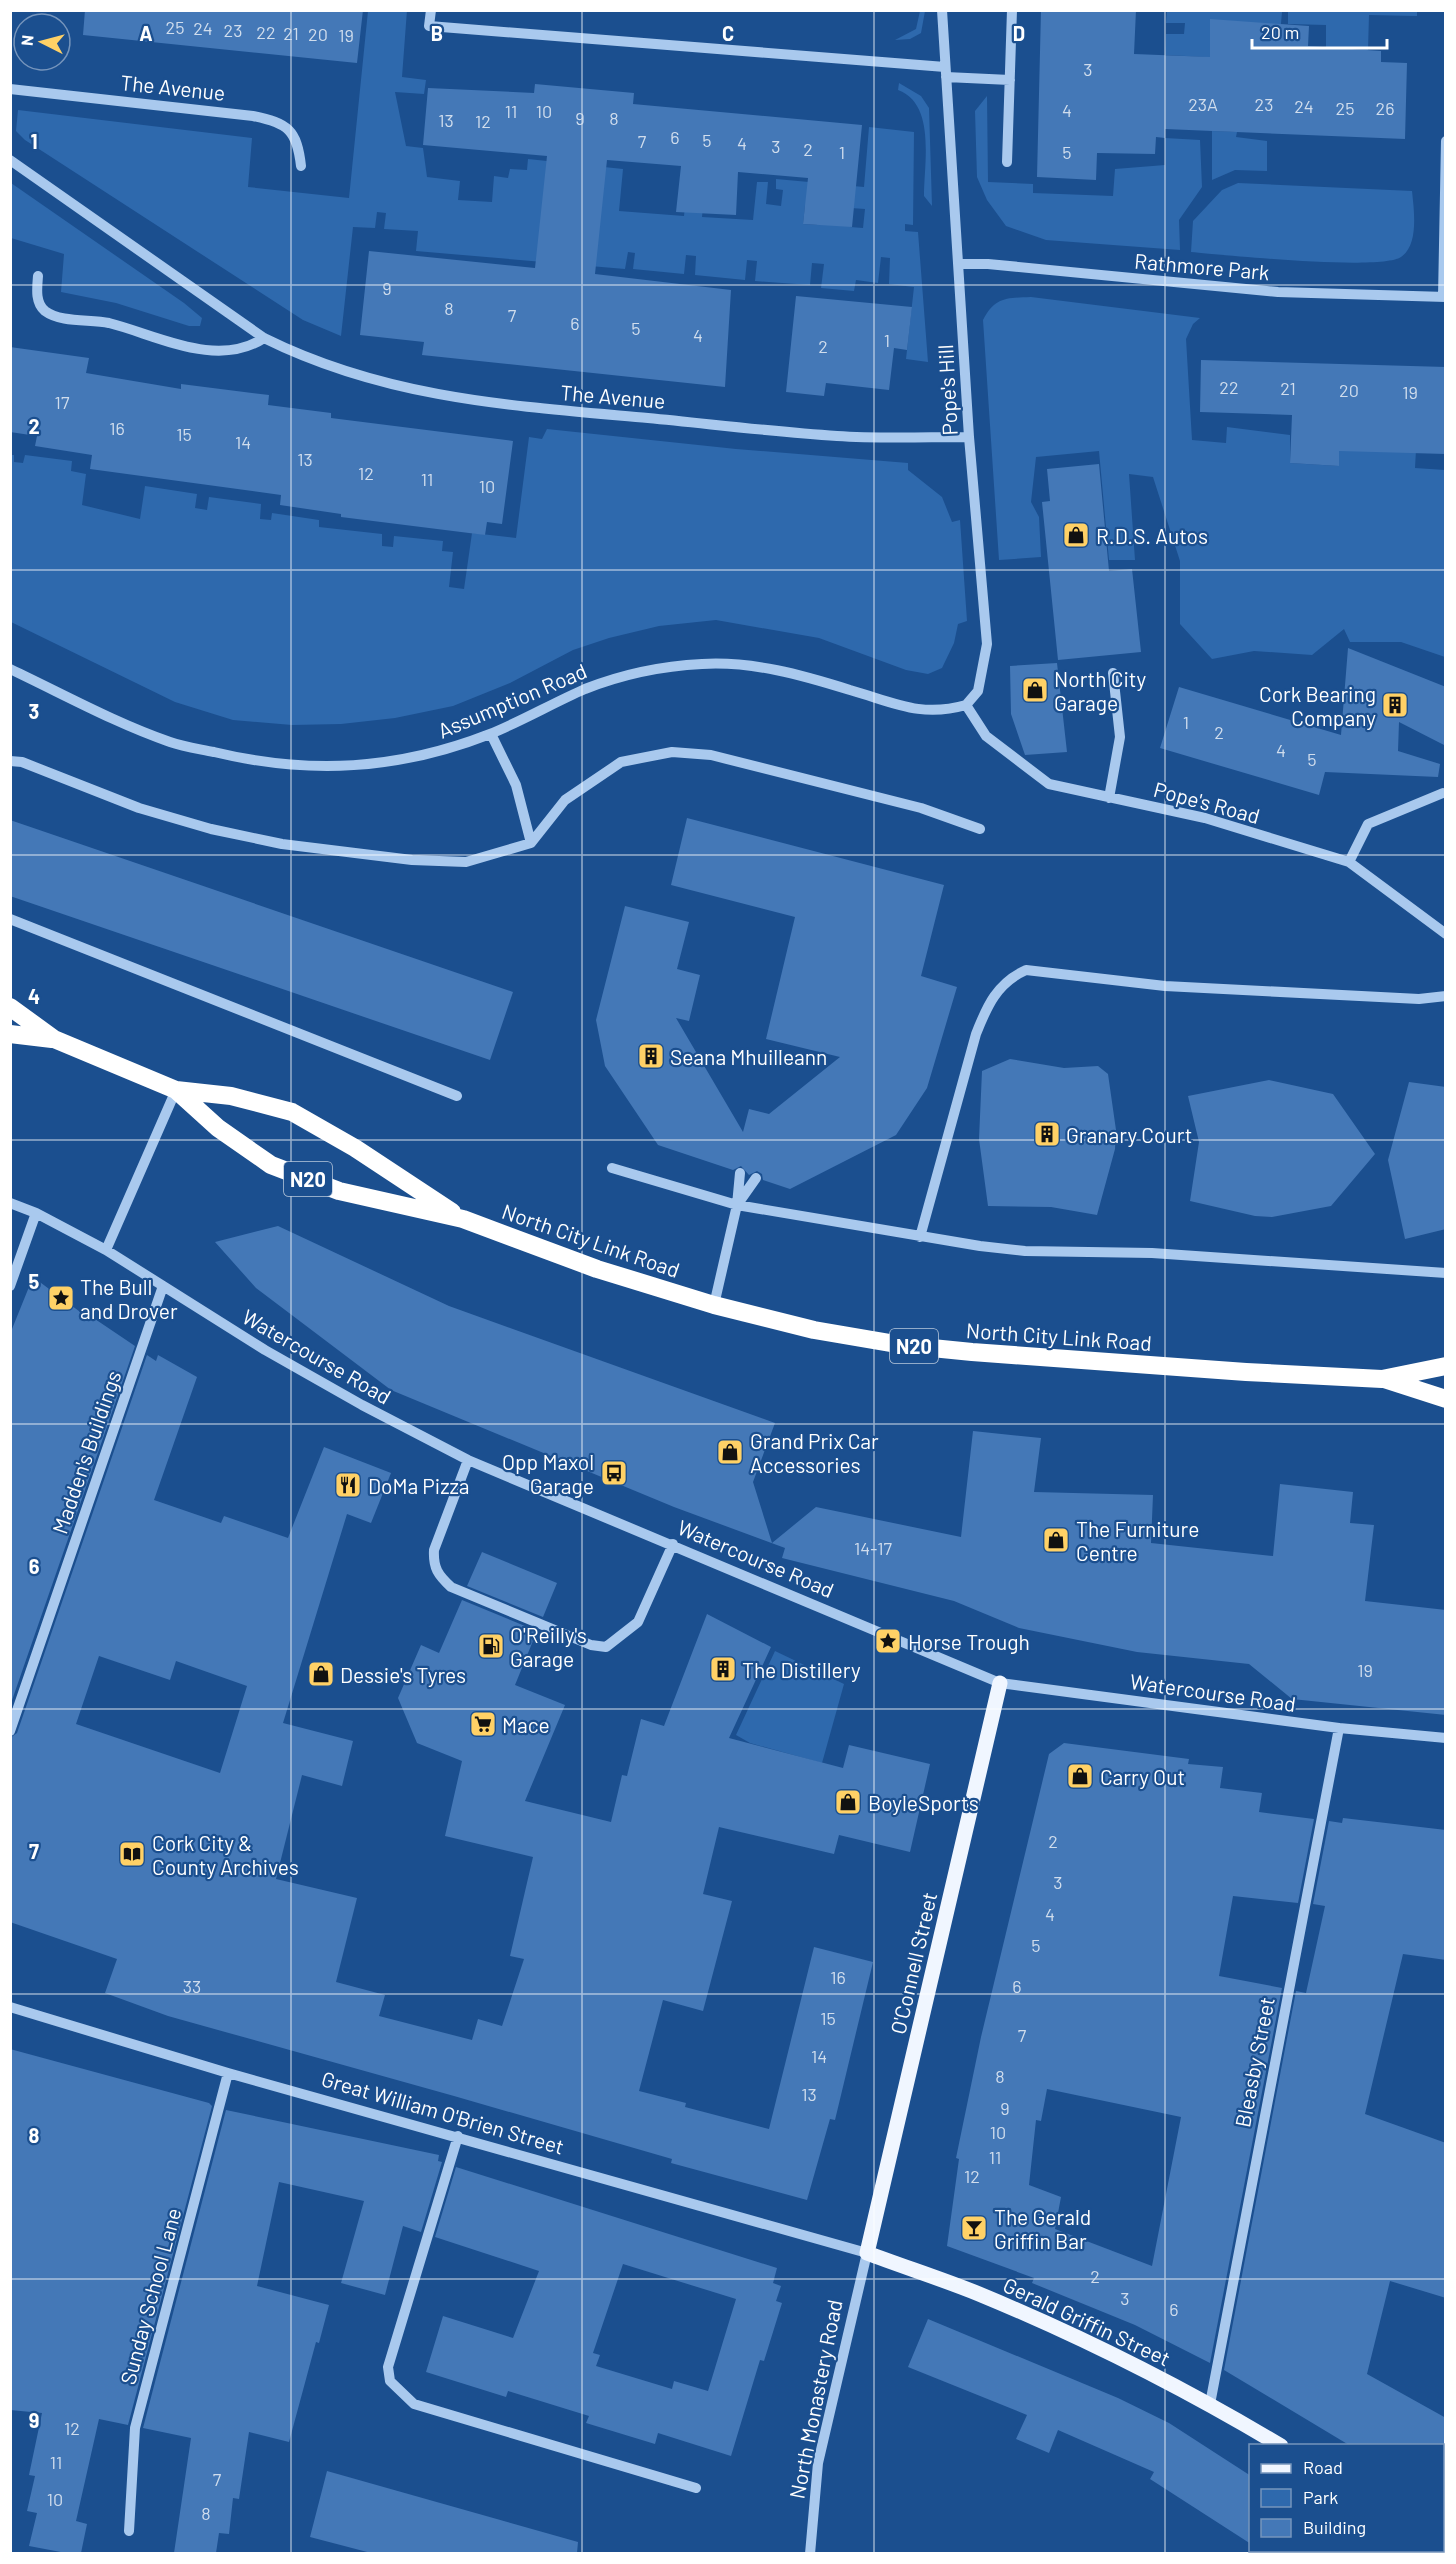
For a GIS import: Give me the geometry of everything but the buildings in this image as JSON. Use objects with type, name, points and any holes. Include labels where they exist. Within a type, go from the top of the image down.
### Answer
[{"type":"highway","name":"North City Link Road","points":[[10,1007],[54,1040]]},
{"type":"highway","name":"North City Link Road","points":[[10,1034],[54,1040],[176,1090],[231,1096],[291,1112],[356,1148],[463,1219]]},
{"type":"highway","name":"North City Link Road","points":[[176,1090],[218,1128],[271,1165],[339,1191],[463,1219],[597,1269],[714,1305],[814,1330],[902,1345],[1246,1372],[1382,1379],[1446,1399]]},
{"type":"highway","name":"North City Link Road","points":[[1382,1379],[1446,1366]]},
{"type":"main road","name":"O'Connell Street","points":[[867,2253],[1000,1683]]},
{"type":"main road","name":"Gerald Griffin Street","points":[[867,2253],[978,2294],[1077,2337],[1210,2404],[1279,2444]]},
{"type":"street","points":[[431,10],[429,26],[946,72],[1010,80]]},
{"type":"street","name":"Pope's Hill","points":[[942,10],[969,437],[987,644],[978,691],[966,705]]},
{"type":"street","points":[[1007,162],[1012,10]]},
{"type":"street","name":"The Avenue","points":[[10,89],[253,116],[278,121],[291,133],[299,147],[301,166]]},
{"type":"street","name":"Rathmore Park","points":[[959,264],[988,264],[1278,292],[1444,297],[1446,141]]},
{"type":"street","name":"The Avenue","points":[[10,160],[264,338],[307,360],[361,377],[432,395],[542,408],[839,436],[969,437]]},
{"type":"street","points":[[38,276],[37,297],[45,311],[60,317],[107,323],[192,348],[216,350],[249,348],[264,338]]},
{"type":"street","name":"Assumption Road","points":[[10,669],[172,742],[274,764],[349,767],[390,764],[436,753],[491,734],[584,690],[622,677],[663,667],[704,663],[744,664],[794,673],[909,709],[946,711],[966,705]]},
{"type":"street","points":[[1109,798],[1120,737],[1113,673]]},
{"type":"street","name":"Pope's Road","points":[[966,705],[986,736],[1049,784],[1205,818],[1349,862],[1446,934]]},
{"type":"street","points":[[491,734],[516,785],[531,843]]},
{"type":"street","points":[[10,761],[22,762],[139,808],[211,829],[282,844],[412,860],[466,862],[531,843],[565,800],[621,762],[672,752],[711,755],[921,808],[980,829]]},
{"type":"street","points":[[1349,862],[1368,824],[1443,793]]},
{"type":"street","points":[[10,919],[457,1096]]},
{"type":"street","points":[[920,1237],[976,1035],[986,1009],[998,988],[1012,976],[1026,970],[1165,986],[1419,999],[1446,996]]},
{"type":"street","points":[[105,1250],[176,1090]]},
{"type":"street","points":[[612,1168],[737,1205],[920,1237],[1025,1251],[1152,1253],[1446,1273]]},
{"type":"street","points":[[714,1305],[737,1205],[740,1173]]},
{"type":"street","points":[[737,1205],[756,1178]]},
{"type":"street","name":"Watercourse Road","points":[[10,1203],[36,1213],[105,1250],[362,1405],[468,1460],[674,1544],[1000,1683],[1339,1728],[1446,1738]]},
{"type":"street","points":[[10,1286],[36,1213]]},
{"type":"street","name":"Madden's Buildings","points":[[10,1731],[163,1286]]},
{"type":"street","points":[[468,1460],[434,1550],[434,1564],[439,1576],[451,1587],[581,1641],[606,1647],[638,1622],[674,1544]]},
{"type":"street","name":"Bleasby Street","points":[[1210,2404],[1339,1728]]},
{"type":"street","name":"Great William O'Brien Street","points":[[10,2007],[228,2073],[867,2253]]},
{"type":"street","name":"Sunday School Lane","points":[[129,2531],[135,2428],[228,2073]]},
{"type":"street","points":[[458,2136],[388,2367],[390,2381],[414,2404],[696,2488]]},
{"type":"street","name":"North Monastery Road","points":[[810,2553],[818,2463],[867,2253]]},
{"type":"green space","points":[[407,10],[402,77],[426,80],[424,94],[395,92],[406,146],[423,148],[427,177],[460,181],[458,200],[492,202],[494,176],[508,178],[510,169],[527,170],[528,159],[623,169],[619,211],[684,216],[688,174],[706,175],[702,217],[753,220],[757,182],[768,182],[766,204],[781,206],[783,190],[776,189],[776,179],[864,187],[869,127],[914,132],[913,225],[905,224],[905,231],[918,232],[928,362],[906,359],[914,287],[889,284],[890,258],[881,257],[878,283],[856,280],[854,291],[821,288],[824,264],[812,263],[810,285],[755,281],[757,261],[747,260],[745,280],[695,275],[696,256],[686,255],[684,274],[633,269],[635,253],[628,252],[625,269],[416,251],[418,231],[384,229],[386,213],[377,212],[375,228],[353,227],[341,336],[303,320],[25,140],[16,131],[18,110],[252,138],[248,187],[349,198],[368,11]],"holes":[[[805,206],[819,207],[817,225],[803,224]],[[851,208],[865,209],[863,228],[850,227]]]},
{"type":"green space","points":[[920,11],[925,11],[921,33],[910,39],[895,40],[916,29]]},
{"type":"green space","points":[[1167,11],[1417,11],[1417,16],[1369,15],[1368,50],[1354,49],[1326,71],[1326,25],[1288,24],[1288,12],[1282,12],[1279,46],[1267,60],[1165,55],[1166,34],[1184,34],[1185,23],[1166,23]]},
{"type":"green space","points":[[899,83],[921,96],[929,108],[932,206],[924,196],[926,152],[923,121],[910,97],[898,90]]},
{"type":"green space","points":[[987,96],[988,182],[1033,184],[1033,193],[1113,196],[1115,169],[1165,165],[1165,138],[1200,140],[1202,187],[1179,220],[1180,250],[1046,240],[1006,226],[987,200],[977,177],[975,111]]},
{"type":"green space","points":[[1212,131],[1237,132],[1236,137],[1267,141],[1267,171],[1235,170],[1212,180]]},
{"type":"green space","points":[[11,183],[184,303],[202,318],[200,326],[189,326],[116,303],[61,292],[64,254],[11,238]]},
{"type":"green space","points":[[1238,183],[1412,191],[1414,227],[1411,244],[1401,257],[1364,263],[1267,259],[1191,252],[1193,221],[1222,190]]},
{"type":"green space","points":[[1031,297],[1200,318],[1193,324],[1186,339],[1192,440],[1226,443],[1227,427],[1290,435],[1290,463],[1339,466],[1339,450],[1416,450],[1415,468],[1445,470],[1445,657],[1401,642],[1350,642],[1344,629],[1312,655],[1254,651],[1212,659],[1180,624],[1180,561],[1153,477],[1129,474],[1135,560],[1109,560],[1099,451],[1036,457],[1031,502],[1039,517],[1041,557],[999,560],[983,320],[987,312],[1002,300]]},
{"type":"green space","points":[[547,429],[736,449],[908,463],[908,470],[942,497],[952,522],[960,520],[967,621],[958,624],[954,643],[942,668],[928,674],[906,670],[819,638],[716,620],[659,626],[609,638],[573,650],[510,683],[453,706],[395,718],[341,724],[292,725],[233,720],[175,702],[11,622],[11,455],[14,455],[14,462],[23,463],[25,455],[72,461],[71,471],[86,474],[82,505],[140,519],[145,486],[197,494],[195,508],[207,510],[209,497],[261,504],[260,519],[271,520],[272,513],[319,520],[319,527],[382,534],[382,546],[393,547],[394,536],[443,541],[442,551],[453,552],[449,587],[464,589],[472,533],[516,538],[529,437],[542,439]]},
{"type":"green space","points":[[775,1651],[844,1684],[822,1763],[750,1743],[736,1735]]},
{"type":"place","name":"R.D.S. Autos","points":[[1076,535]]},
{"type":"place","name":"North City Garage","points":[[1035,690]]},
{"type":"place","name":"Cork Bearing Company","points":[[1395,705]]},
{"type":"place","name":"Seana Mhuilleann","points":[[651,1056]]},
{"type":"place","name":"Granary Court","points":[[1047,1134]]},
{"type":"place","name":"The Bull and Drover","points":[[61,1298]]},
{"type":"place","name":"Grand Prix Car Accessories","points":[[730,1452]]},
{"type":"place","name":"Opp Maxol Garage","points":[[614,1473]]},
{"type":"place","name":"DoMa Pizza","points":[[348,1485]]},
{"type":"place","name":"The Furniture Centre","points":[[1056,1540]]},
{"type":"place","name":"Horse Trough","points":[[888,1641]]},
{"type":"place","name":"O'Reilly's Garage","points":[[491,1646]]},
{"type":"place","name":"The Distillery","points":[[723,1669]]},
{"type":"place","name":"Dessie's Tyres","points":[[321,1674]]},
{"type":"place","name":"Mace","points":[[483,1724]]},
{"type":"place","name":"Carry Out","points":[[1080,1776]]},
{"type":"place","name":"BoyleSports","points":[[848,1802]]},
{"type":"place","name":"Cork City & County Archives","points":[[132,1854]]},
{"type":"place","name":"The Gerald Griffin Bar","points":[[974,2228]]}]
